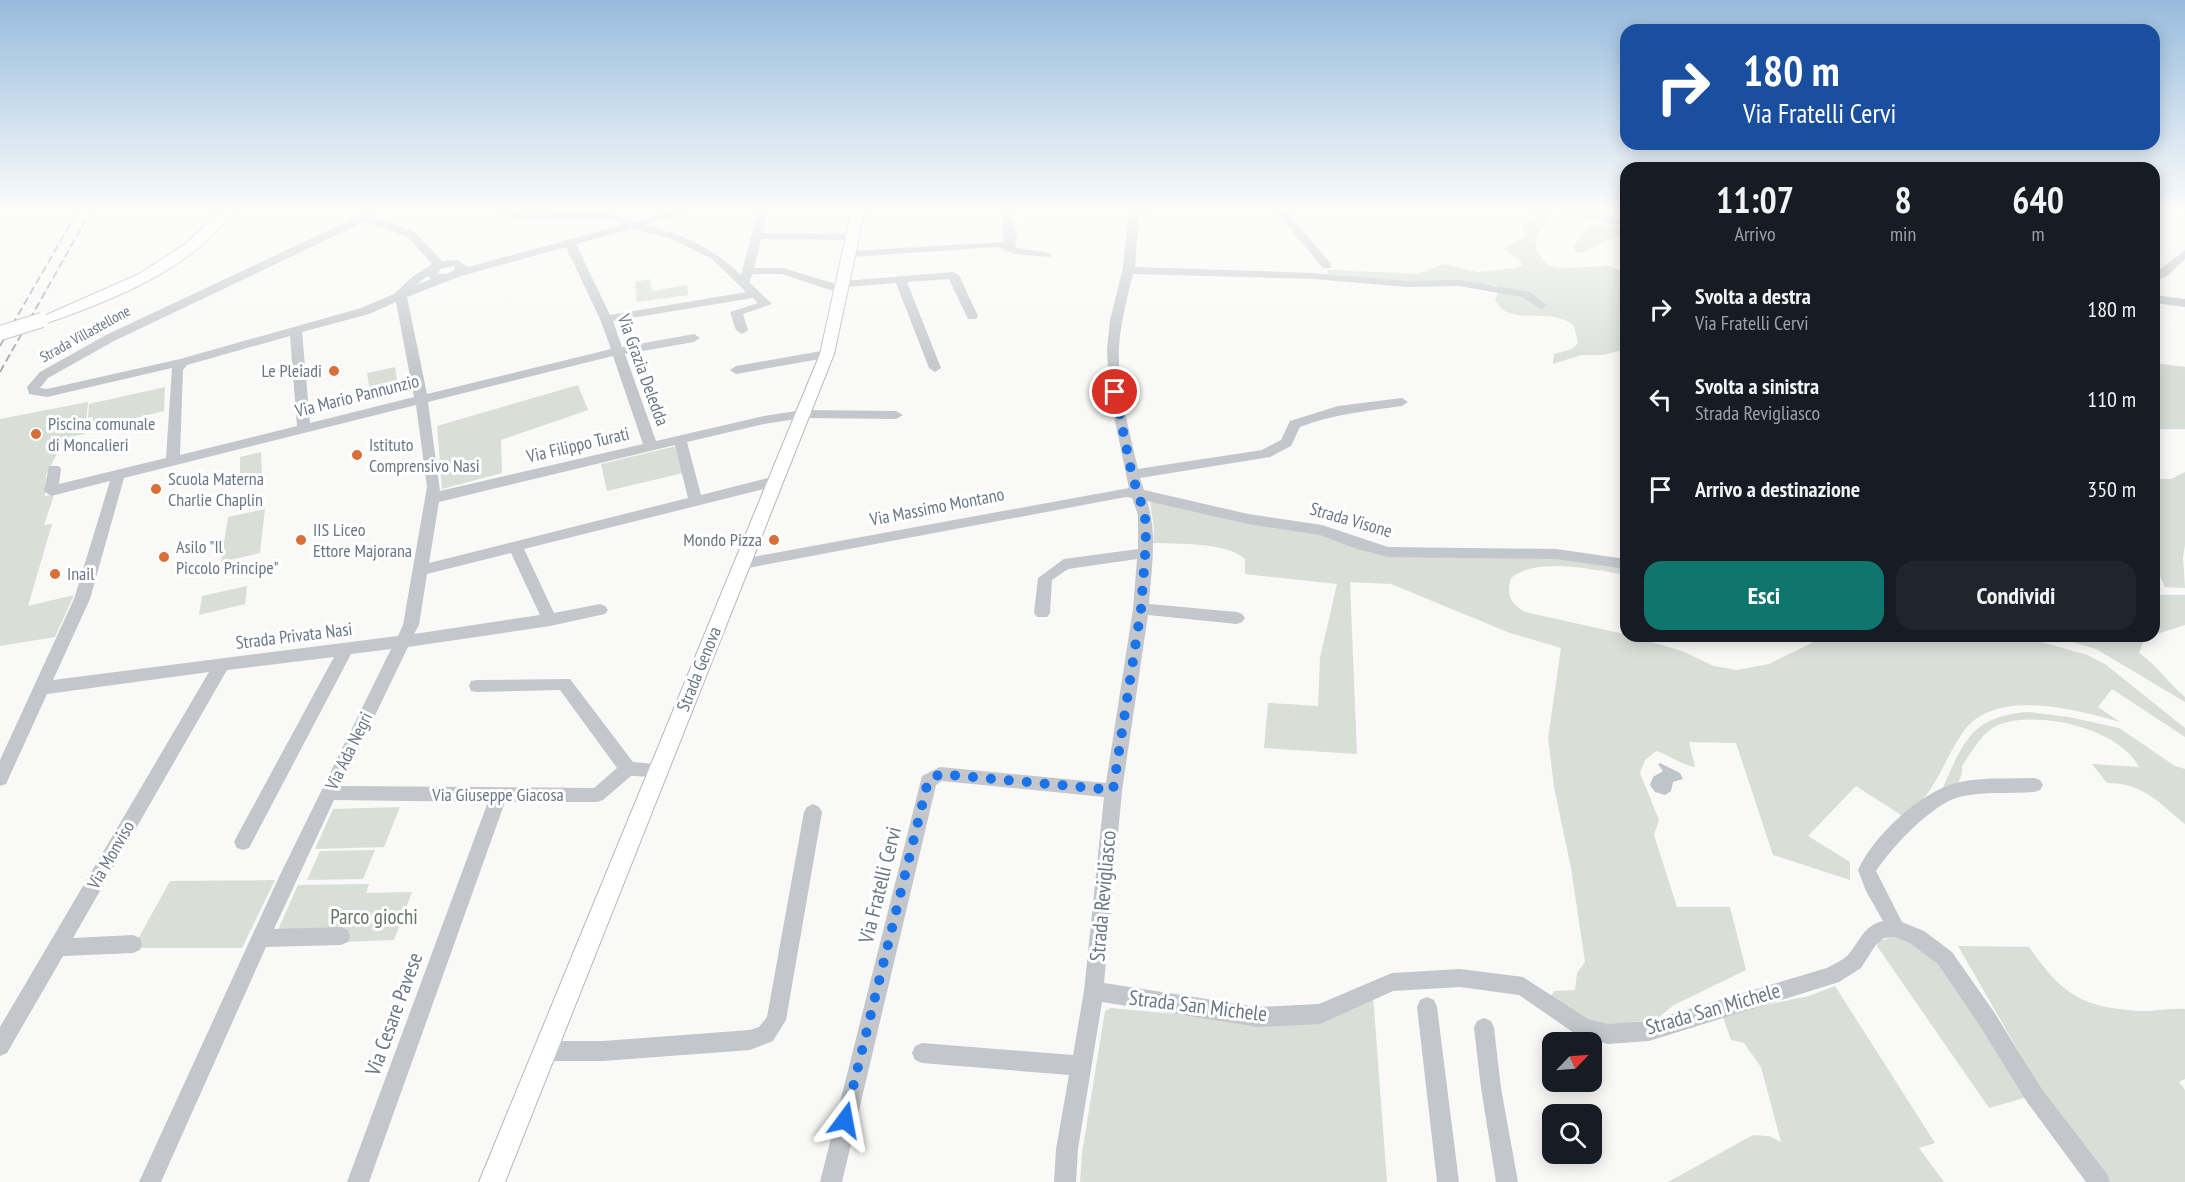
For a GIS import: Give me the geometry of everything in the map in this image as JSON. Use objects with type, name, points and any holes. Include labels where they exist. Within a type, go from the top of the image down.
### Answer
[{"type":"main road","points":[[0,333],[42,320],[117,291],[165,264]]},
{"type":"main road","name":"Strada Genova","points":[[492,1182],[827,354],[848,264]]},
{"type":"street","name":"Strada Villastellone","points":[[263,264],[110,338],[44,375],[33,387],[38,394],[47,393],[182,362],[385,304],[447,266],[458,264]]},
{"type":"street","name":"Via Grazia Deledda","points":[[579,264],[606,319],[651,447]]},
{"type":"street","points":[[725,264],[766,304],[736,312],[742,330]]},
{"type":"street","points":[[750,264],[747,276],[783,271],[843,287],[953,275],[972,316]]},
{"type":"street","name":"Strada Revigliasco","points":[[1065,1182],[1067,1149],[1094,991],[1113,790],[1141,609],[1145,515],[1132,475],[1115,392],[1113,349],[1116,320],[1128,264]]},
{"type":"street","points":[[2160,275],[2173,264]]},
{"type":"street","points":[[442,278],[432,275],[447,266]]},
{"type":"street","name":"Strada Villastellone","points":[[402,294],[442,278],[447,266]]},
{"type":"street","points":[[1128,269],[1306,271]]},
{"type":"street","points":[[1128,269],[1314,276],[1407,284],[1459,283],[1526,294],[1541,305]]},
{"type":"street","points":[[900,279],[936,368]]},
{"type":"street","name":"Via Ada Negri","points":[[150,1182],[260,938],[411,626],[434,487],[402,294]]},
{"type":"street","points":[[606,319],[755,294]]},
{"type":"street","points":[[2160,299],[2185,303]]},
{"type":"street","points":[[296,329],[304,428]]},
{"type":"street","name":"Via Mario Pannunzio","points":[[54,469],[51,491],[618,352],[694,338]]},
{"type":"street","points":[[736,370],[827,354]]},
{"type":"street","points":[[173,461],[177,370],[182,362]]},
{"type":"street","points":[[1132,475],[1265,454],[1286,443],[1295,424],[1305,420],[1338,410],[1402,402]]},
{"type":"street","name":"Via Filippo Turati","points":[[433,498],[732,428],[801,420],[896,415]]},
{"type":"street","points":[[680,440],[696,501]]},
{"type":"street","points":[[0,779],[82,599],[118,476]]},
{"type":"street","points":[[421,570],[776,481]]},
{"type":"street","name":"Via Massimo Montano","points":[[742,564],[1079,500],[1126,492],[1140,494]]},
{"type":"street","name":"Strada Visone","points":[[1140,494],[1251,520],[1285,522],[1323,531],[1373,550],[1556,554],[1620,563]]},
{"type":"street","points":[[515,546],[550,620]]},
{"type":"street","points":[[1042,613],[1045,578],[1064,564],[1144,553]]},
{"type":"street","points":[[1141,609],[1237,618]]},
{"type":"street","name":"Strada Privata Nasi","points":[[43,688],[402,642],[550,620],[600,610]]},
{"type":"street","points":[[243,842],[346,649]]},
{"type":"street","name":"Via Monviso","points":[[0,1046],[222,664]]},
{"type":"street","points":[[477,686],[564,684],[628,769],[659,770]]},
{"type":"street","name":"Via Giuseppe Giacosa","points":[[328,794],[597,795],[628,769]]},
{"type":"street","name":"Via Fratelli Cervi","points":[[831,1182],[928,781],[940,774],[1113,790]]},
{"type":"street","points":[[2034,785],[1955,791],[1914,816],[1883,845],[1868,870],[1869,880],[1892,917],[1894,928],[1917,937],[1945,958],[1987,1019],[2034,1095],[2099,1182]]},
{"type":"street","name":"Via Cesare Pavese","points":[[358,1182],[499,795]]},
{"type":"street","points":[[545,1051],[603,1051],[762,1039],[770,1032],[776,1020],[813,812]]},
{"type":"street","name":"Strada San Michele","points":[[1094,991],[1258,1017],[1320,1014],[1392,982],[1460,978],[1523,986],[1584,1028],[1608,1034],[1639,1031],[1832,976],[1854,962],[1868,940],[1880,930],[1894,928]]},
{"type":"street","points":[[260,938],[341,936]]},
{"type":"street","points":[[58,947],[133,944]]},
{"type":"street","points":[[1427,1007],[1448,1182]]},
{"type":"street","points":[[1485,1028],[1491,1088],[1507,1182]]},
{"type":"street","points":[[922,1053],[1002,1062],[1034,1060],[1081,1066]]},
{"type":"green space","points":[[1442,264],[1478,272],[1522,266],[1522,264],[1546,264],[1561,268],[1609,266],[1620,271],[1620,351],[1604,355],[1581,355],[1553,364],[1554,354],[1572,349],[1578,343],[1574,326],[1554,317],[1509,313],[1501,308],[1495,299],[1501,289],[1497,285],[1399,281],[1328,274],[1327,270],[1419,274]]},
{"type":"green space","points":[[650,279],[652,291],[687,285],[688,295],[637,302],[635,282]]},
{"type":"green space","points":[[2160,364],[2185,367],[2185,429],[2160,429]]},
{"type":"green space","points":[[395,367],[399,391],[371,398],[367,373]]},
{"type":"green space","points":[[578,385],[588,410],[501,440],[502,473],[442,489],[437,426]]},
{"type":"green space","points":[[165,387],[164,411],[92,429],[93,417],[88,418],[89,404]]},
{"type":"green space","points":[[88,402],[85,434],[65,438],[46,475],[45,496],[54,495],[44,525],[52,524],[28,606],[74,595],[55,637],[0,646],[0,419]]},
{"type":"green space","points":[[677,446],[683,473],[607,491],[601,464]]},
{"type":"green space","points":[[261,452],[262,474],[240,479],[240,457]]},
{"type":"green space","points":[[2185,472],[2183,557],[2185,588],[2165,587],[2160,577],[2160,479],[2171,479]]},
{"type":"green space","points":[[1150,501],[1321,533],[1372,553],[1559,557],[1620,568],[1620,574],[1567,566],[1522,571],[1511,578],[1509,594],[1513,602],[1525,612],[1620,633],[1620,642],[1651,642],[1682,651],[1714,666],[1737,670],[1769,664],[1814,642],[2043,642],[2087,655],[2105,664],[2185,728],[2185,737],[2112,689],[2098,707],[2120,722],[2083,712],[2040,706],[1999,708],[1982,715],[1967,727],[1932,787],[1907,819],[1856,786],[1808,836],[1850,862],[1850,880],[1773,855],[1736,743],[1689,742],[1695,767],[1656,751],[1645,760],[1640,773],[1659,820],[1654,835],[1677,907],[1730,907],[1746,970],[1674,1005],[1658,1018],[1617,1025],[1590,1023],[1550,998],[1554,991],[1575,990],[1577,973],[1585,962],[1571,868],[1554,787],[1548,738],[1561,648],[1510,633],[1391,584],[1350,582],[1357,754],[1264,748],[1268,703],[1318,706],[1320,658],[1337,584],[1245,574],[1245,559],[1237,553],[1201,545],[1153,543],[1154,529]]},
{"type":"green space","points":[[265,509],[260,553],[221,562],[228,517]]},
{"type":"green space","points":[[247,586],[245,604],[199,615],[202,596]]},
{"type":"green space","points":[[2160,595],[2185,595],[2185,625],[2160,633]]},
{"type":"green space","points":[[2072,642],[2143,642],[2139,653],[2185,697],[2185,702],[2096,649]]},
{"type":"green space","points":[[2029,712],[2069,717],[2119,728],[2175,766],[2185,769],[2185,824],[2158,801],[2140,790],[2131,786],[2107,783],[2092,764],[2139,767],[2115,742],[2097,733],[2055,721],[2034,719],[2015,721],[1992,728],[1962,766],[1959,782],[1938,798],[1961,750],[1979,728],[1992,720]]},
{"type":"green space","points":[[400,807],[384,847],[315,849],[333,809]]},
{"type":"green space","points":[[375,850],[363,879],[307,880],[320,851]]},
{"type":"green space","points":[[275,880],[242,948],[133,948],[170,881]]},
{"type":"green space","name":"Parco giochi","points":[[369,884],[366,893],[412,892],[394,940],[343,942],[277,932],[298,885]]},
{"type":"green space","points":[[1896,936],[1914,941],[1938,959],[2031,1096],[1989,1108],[1877,946],[1880,941]]},
{"type":"green space","points":[[1958,946],[2029,947],[2063,987],[2074,995],[2102,1006],[2139,1011],[2185,1009],[2185,1079],[2179,1082],[2185,1090],[2185,1182],[2105,1182],[2065,1132]]},
{"type":"green space","points":[[1835,986],[1935,1143],[1919,1148],[1944,1182],[1668,1182],[1753,1135],[1769,1136],[1781,1142],[1761,1067],[1744,1043],[1731,1040],[1722,1014],[1809,996]]},
{"type":"green space","points":[[1373,995],[1387,1182],[1080,1182],[1082,1153],[1105,1011],[1111,1008],[1258,1022]]},
{"type":"shaded area","points":[[1658,764],[1680,773],[1683,779],[1673,782],[1671,791],[1665,795],[1655,792],[1650,785],[1653,777],[1663,771]]},
{"type":"railway","points":[[0,346],[47,264]]},
{"type":"railway","points":[[0,372],[61,264]]},
{"type":"place","name":"Le Pleiadi","points":[[334,371]]},
{"type":"place","name":"Piscina comunale di Moncalieri","points":[[36,434]]},
{"type":"place","name":"Istituto Comprensivo Nasi","points":[[357,455]]},
{"type":"place","name":"Scuola Materna Charlie Chaplin","points":[[156,489]]},
{"type":"place","name":"IIS Liceo Ettore Majorana","points":[[301,540]]},
{"type":"place","name":"Mondo Pizza","points":[[774,540]]},
{"type":"place","name":"Asilo \"Il Piccolo Principe\"","points":[[164,557]]},
{"type":"place","name":"Inail","points":[[55,574]]},
{"type":"route","points":[[845,1120],[928,781],[940,774],[1113,790],[1141,609],[1146,542],[1145,515],[1132,475],[1115,392]]}]
